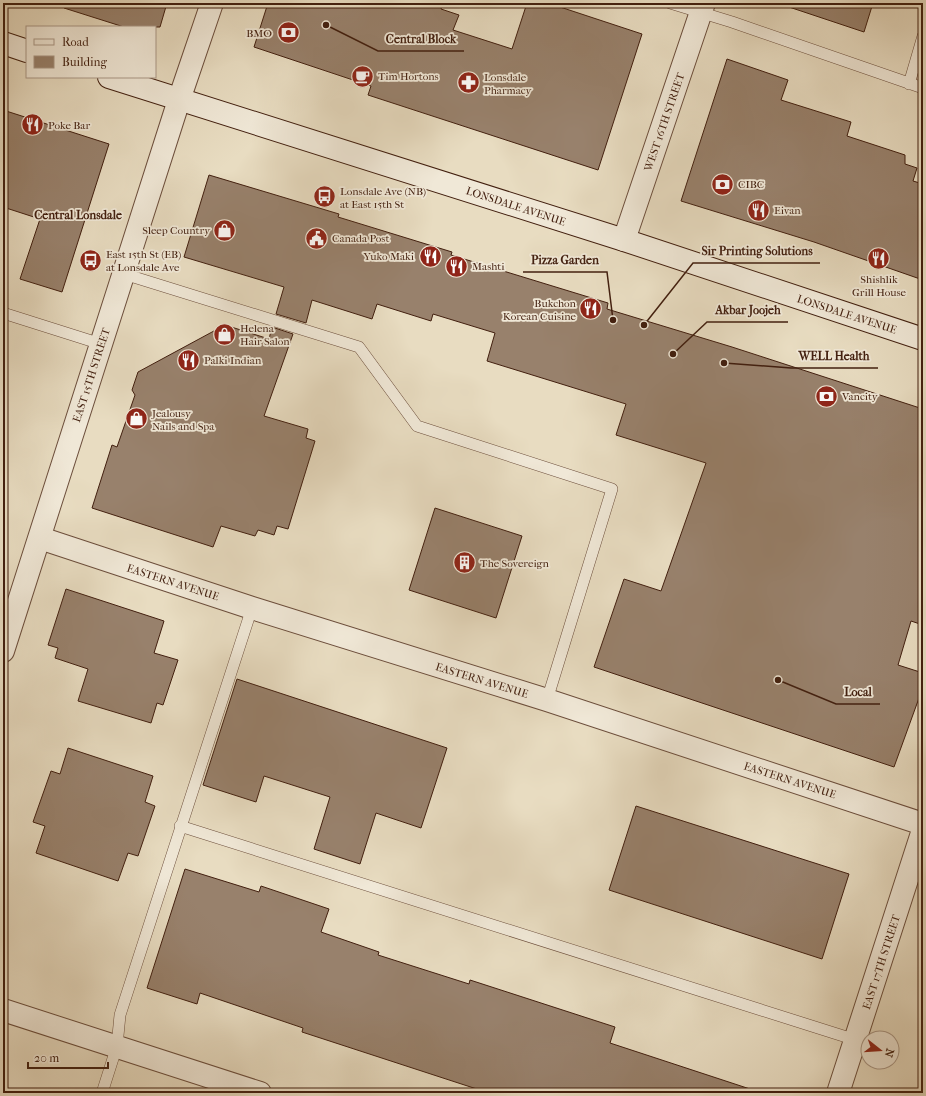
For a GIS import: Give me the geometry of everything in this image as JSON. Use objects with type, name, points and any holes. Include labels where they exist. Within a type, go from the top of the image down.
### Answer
[{"type":"street","name":"EAST 15TH STREET","points":[[3,651],[179,100],[212,3]]},
{"type":"street","name":"WEST 16TH STREET","points":[[624,240],[703,8]]},
{"type":"street","points":[[3,43],[26,51]]},
{"type":"street","name":"LONSDALE AVENUE","points":[[112,78],[624,240],[923,339]]},
{"type":"street","name":"EASTERN AVENUE","points":[[40,538],[252,608],[547,700],[923,824]]},
{"type":"street","name":"EAST 17TH STREET","points":[[838,1093],[923,830]]},
{"type":"street","points":[[3,1010],[260,1093]]},
{"type":"lane","points":[[670,3],[703,8],[923,88]]},
{"type":"lane","points":[[909,84],[923,36]]},
{"type":"lane","points":[[124,274],[359,347],[417,426],[612,489],[547,700]]},
{"type":"lane","points":[[3,313],[101,344]]},
{"type":"lane","points":[[102,1093],[117,1046],[120,1015],[180,826],[252,608]]},
{"type":"lane","points":[[180,826],[856,1040]]},
{"type":"building","points":[[64,3],[167,3],[160,27],[121,26],[64,8]]},
{"type":"building","points":[[268,3],[443,3],[441,9],[459,15],[453,30],[512,49],[527,3],[548,3],[642,34],[598,170],[368,95],[371,86],[254,47]]},
{"type":"building","points":[[789,3],[873,3],[864,32],[789,7]]},
{"type":"building","points":[[727,59],[788,80],[781,100],[851,122],[847,136],[905,155],[905,164],[917,168],[913,181],[923,184],[923,280],[814,242],[681,201]]},
{"type":"building","points":[[3,110],[109,144],[62,292],[20,279],[40,219],[3,207]]},
{"type":"building","points":[[209,175],[339,214],[338,217],[452,252],[451,255],[608,303],[607,309],[732,347],[923,409],[923,625],[911,621],[898,665],[923,673],[923,687],[894,767],[594,667],[624,579],[661,591],[706,463],[616,435],[626,404],[487,361],[495,333],[433,314],[431,321],[377,304],[372,319],[312,300],[306,323],[276,314],[284,287],[184,257]]},
{"type":"building","points":[[225,325],[269,339],[272,327],[293,334],[264,416],[308,429],[306,438],[315,441],[288,529],[277,526],[274,535],[258,530],[255,536],[221,526],[213,547],[92,508],[112,445],[117,447],[135,395],[132,390],[138,372]]},
{"type":"building","name":"The Sovereign","points":[[435,508],[522,536],[496,618],[409,590]]},
{"type":"building","points":[[66,589],[164,621],[154,653],[178,660],[163,705],[157,703],[151,723],[78,701],[88,669],[55,658],[58,648],[48,645]]},
{"type":"building","points":[[237,679],[447,748],[421,828],[376,813],[360,864],[314,849],[330,797],[264,776],[256,802],[203,785]]},
{"type":"building","points":[[68,748],[153,776],[145,802],[155,806],[138,856],[128,853],[118,881],[36,853],[45,826],[33,822],[51,771],[60,774]]},
{"type":"building","points":[[636,806],[849,874],[822,959],[609,890]]},
{"type":"building","points":[[185,869],[259,892],[261,886],[329,909],[321,932],[379,952],[378,955],[469,984],[470,980],[615,1027],[610,1043],[750,1089],[749,1093],[489,1093],[302,1032],[303,1028],[200,993],[197,1004],[147,988]]},
{"type":"place","name":"Central Block","points":[[326,25]]},
{"type":"place","name":"BMO","points":[[288,33]]},
{"type":"place","name":"Tim Hortons","points":[[363,76]]},
{"type":"place","name":"Lonsdale Pharmacy","points":[[468,83]]},
{"type":"place","name":"Poke Bar","points":[[33,125]]},
{"type":"place","name":"CIBC","points":[[723,184]]},
{"type":"place","name":"Lonsdale Ave (NB) at East 15th St","points":[[325,197]]},
{"type":"place","name":"Eivan","points":[[758,210]]},
{"type":"place","name":"Sleep Country","points":[[225,230]]},
{"type":"place","name":"Canada Post","points":[[316,238]]},
{"type":"place","name":"Yuko Maki","points":[[430,256]]},
{"type":"place","name":"Shishlik Grill House","points":[[879,259]]},
{"type":"place","name":"East 15th St (EB) at Lonsdale Ave","points":[[91,260]]},
{"type":"place","name":"Mashti","points":[[456,266]]},
{"type":"place","name":"Bukchon Korean Cuisine","points":[[591,309]]},
{"type":"place","name":"Pizza Garden","points":[[613,320]]},
{"type":"place","name":"Sir Printing Solutions","points":[[644,325]]},
{"type":"place","name":"Helena Hair Salon","points":[[225,334]]},
{"type":"place","name":"Akbar Joojeh","points":[[673,354]]},
{"type":"place","name":"Palki Indian","points":[[189,360]]},
{"type":"place","name":"WELL Health","points":[[724,363]]},
{"type":"place","name":"Vancity","points":[[827,396]]},
{"type":"place","name":"Jealousy Nails and Spa","points":[[137,419]]},
{"type":"place","name":"The Sovereign","points":[[465,563]]},
{"type":"place","name":"Local","points":[[778,680]]},
{"type":"district","name":"Central Lonsdale","points":[[78,215]]}]
